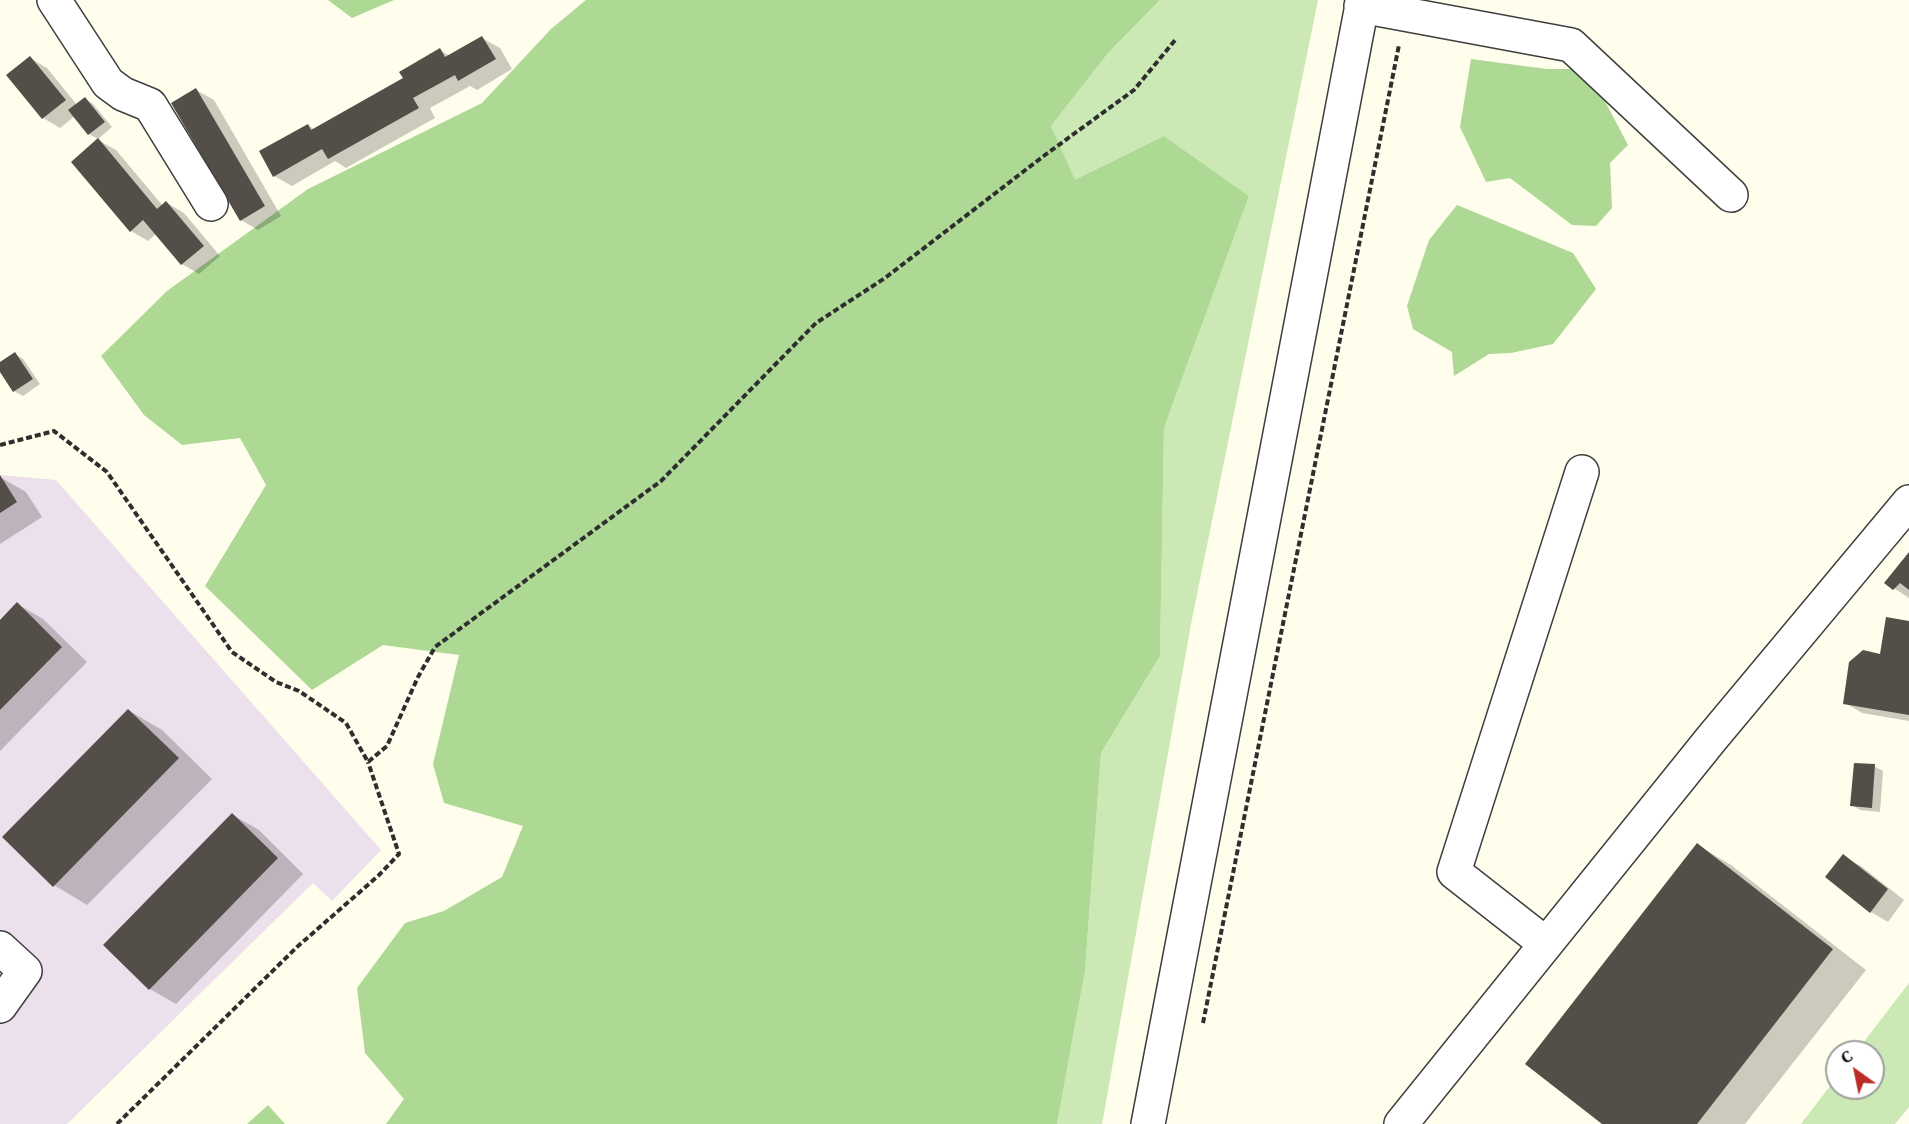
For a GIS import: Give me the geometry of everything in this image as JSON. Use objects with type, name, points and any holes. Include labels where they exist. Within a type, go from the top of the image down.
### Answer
[{"type":"street","points":[[54,0],[108,83],[123,94],[150,105],[211,204]]},
{"type":"street","points":[[1148,1124],[1362,3],[1405,14],[1571,45],[1731,195]]},
{"type":"street","points":[[1546,944],[1454,872],[1582,472]]},
{"type":"street","points":[[1401,1124],[1712,738],[1909,502]]},
{"type":"street","points":[[0,948],[25,971],[0,1006]]},
{"type":"path","points":[[1201,1030],[1405,14]]},
{"type":"path","points":[[368,762],[387,746],[418,677],[435,647],[661,481],[816,323],[885,278],[1134,90],[1176,39]]},
{"type":"path","points":[[0,445],[54,431],[108,472],[232,652],[276,682],[299,691],[346,723],[368,762],[399,854],[378,876],[297,947],[117,1124]]},
{"type":"shaded area","points":[[0,475],[56,480],[381,850],[332,901],[313,883],[67,1124],[0,1124]]},
{"type":"green space","points":[[328,0],[394,0],[352,18]]},
{"type":"green space","points":[[586,0],[1160,0],[1109,52],[1051,126],[1075,180],[1164,136],[1249,196],[1164,428],[1160,656],[1101,753],[1085,971],[1057,1124],[386,1124],[404,1099],[365,1053],[357,988],[405,923],[444,911],[502,877],[523,826],[444,803],[433,764],[459,655],[383,645],[312,690],[205,586],[266,485],[240,438],[182,445],[144,415],[101,356],[167,291],[308,189],[482,103],[551,29]]},
{"type":"green space","points":[[1160,0],[1318,0],[1191,624],[1102,1124],[1057,1124],[1085,971],[1101,753],[1160,656],[1164,428],[1249,196],[1164,136],[1075,181],[1051,126],[1109,52]]},
{"type":"green space","points":[[1471,59],[1547,69],[1588,69],[1628,145],[1610,163],[1612,208],[1596,226],[1572,225],[1510,178],[1486,182],[1460,127]]},
{"type":"green space","points":[[1457,205],[1573,253],[1596,289],[1553,344],[1511,353],[1489,354],[1454,376],[1452,352],[1413,329],[1407,306],[1429,240]]},
{"type":"green space","points":[[1909,983],[1909,1107],[1895,1124],[1801,1124],[1825,1093],[1825,1100],[1885,1100],[1885,1040],[1865,1040]]},
{"type":"green space","points":[[268,1105],[285,1124],[247,1124]]},
{"type":"building","points":[[482,36],[496,59],[458,81],[455,75],[413,98],[419,108],[328,159],[322,149],[273,177],[259,151],[308,124],[311,130],[403,78],[399,72],[440,48],[445,57]]},
{"type":"building","points":[[30,56],[66,100],[42,119],[6,75]]},
{"type":"building","points":[[196,88],[265,206],[240,221],[171,103]]},
{"type":"building","points":[[85,97],[105,122],[88,135],[68,110]]},
{"type":"building","points":[[98,138],[157,209],[166,201],[204,246],[181,265],[143,220],[130,232],[71,162]]},
{"type":"building","points":[[15,352],[33,379],[13,392],[0,372],[0,362]]},
{"type":"building","points":[[0,475],[17,502],[0,513]]},
{"type":"building","points":[[1909,552],[1909,590],[1900,583],[1893,590],[1884,583]]},
{"type":"building","points":[[17,602],[62,647],[0,710],[0,620]]},
{"type":"building","points":[[1886,617],[1909,621],[1909,715],[1843,704],[1849,662],[1863,650],[1880,654]]},
{"type":"building","points":[[128,709],[179,758],[53,887],[2,837]]},
{"type":"building","points":[[1854,763],[1875,764],[1872,808],[1850,806]]},
{"type":"building","points":[[232,813],[278,858],[149,990],[103,945]]},
{"type":"building","points":[[1697,843],[1833,949],[1697,1124],[1602,1124],[1525,1064]]},
{"type":"building","points":[[1843,854],[1888,889],[1870,913],[1825,877]]}]
